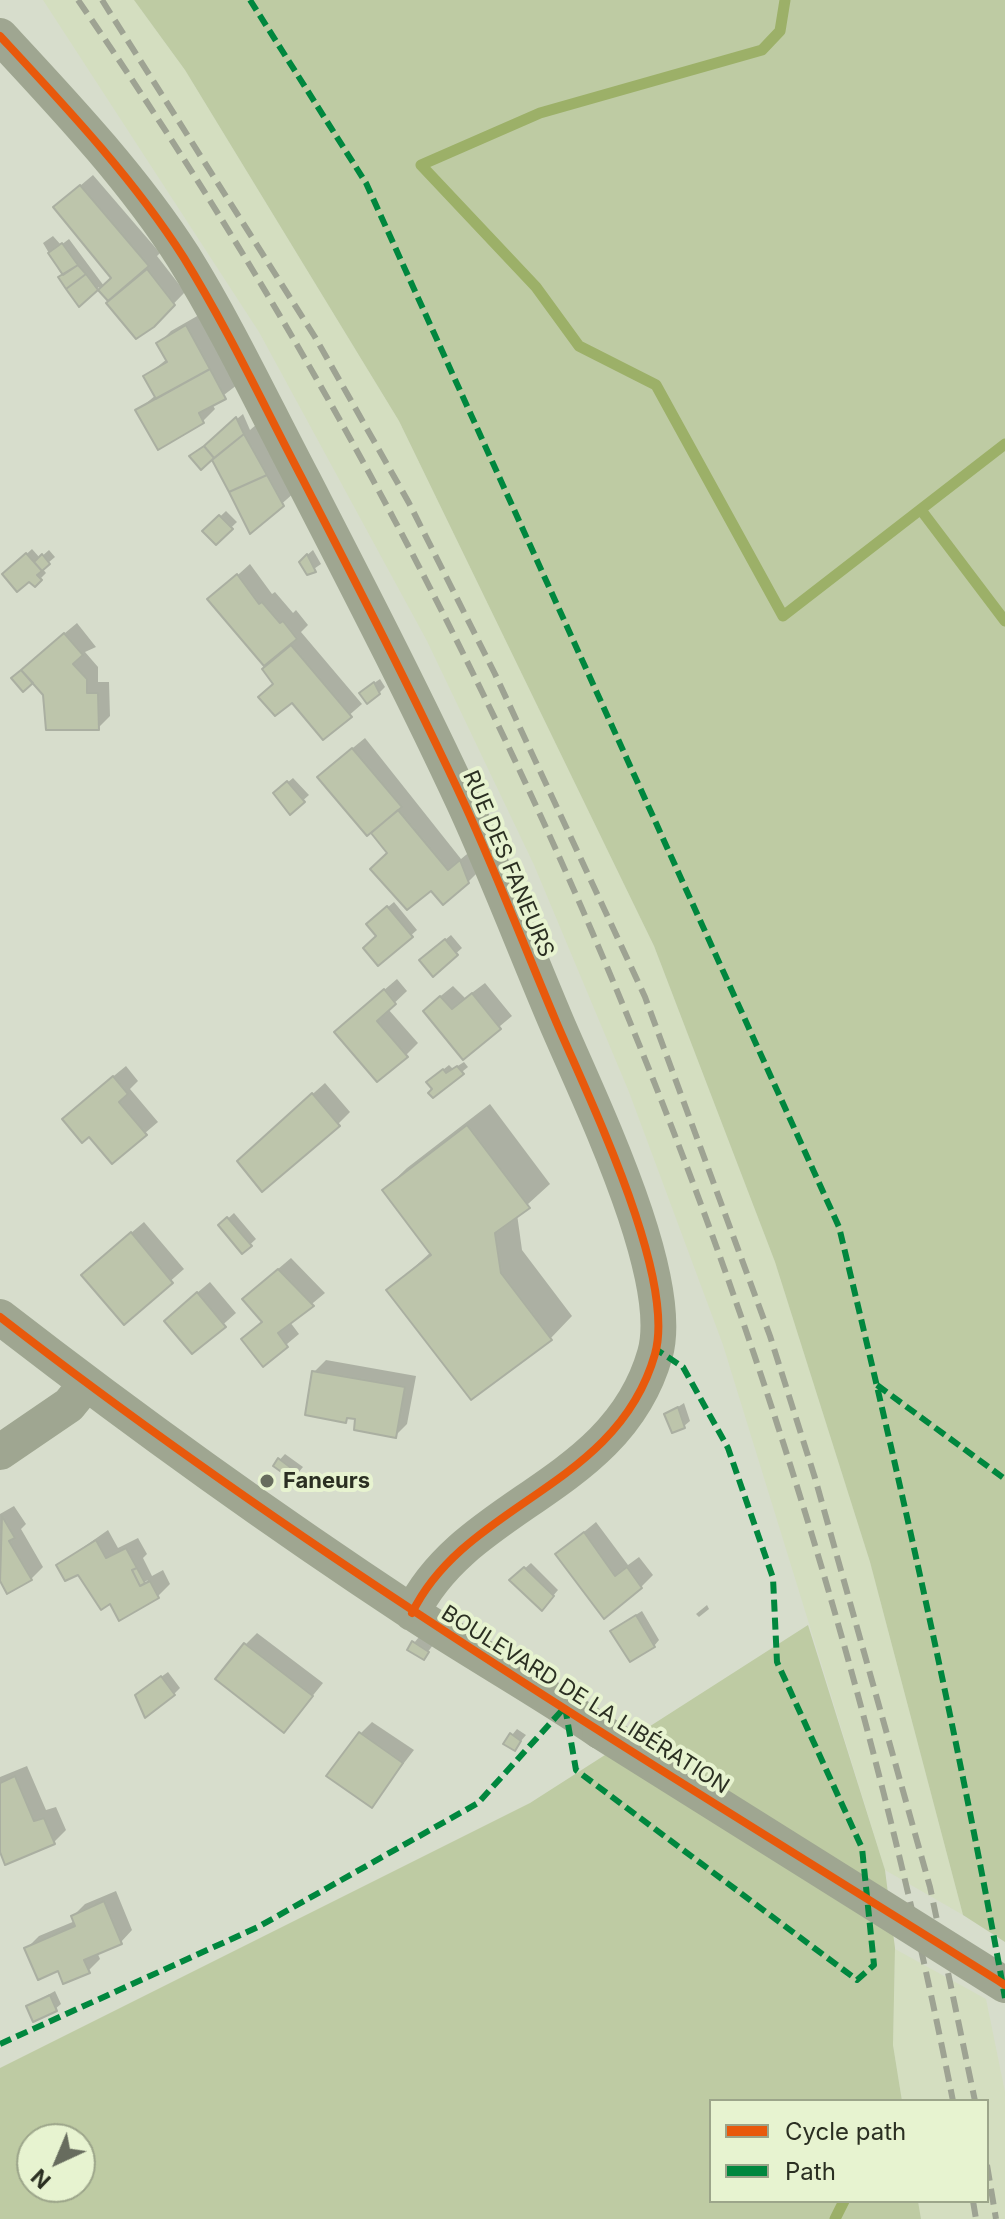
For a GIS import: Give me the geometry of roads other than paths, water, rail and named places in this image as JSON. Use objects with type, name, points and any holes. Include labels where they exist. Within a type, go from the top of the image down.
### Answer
[{"type":"street","name":"RUE DES FANEURS","points":[[0,36],[140,196],[183,257],[234,347],[373,616],[466,808],[627,1189],[654,1282],[660,1319],[657,1350],[644,1384],[621,1425],[589,1457],[474,1541],[423,1590],[412,1613]]},
{"type":"street","name":"BOULEVARD DE LA LIBÉRATION","points":[[0,1317],[190,1460],[412,1613],[1005,1985]]},
{"type":"street","points":[[0,1452],[69,1405],[86,1384]]},
{"type":"waterway","points":[[785,0],[780,31],[762,50],[540,113],[421,165],[536,287],[579,346],[656,385],[783,616],[1005,444]]},
{"type":"waterway","points":[[921,510],[1005,621]]},
{"type":"waterway","points":[[835,2219],[843,2203]]},
{"type":"railway","points":[[78,0],[234,240],[377,488],[507,744],[623,1006],[726,1273],[815,1545],[891,1821],[953,2099]]},
{"type":"railway","points":[[102,0],[315,337],[409,503],[495,674],[645,997],[770,1336],[815,1478],[930,1887],[975,2099]]},
{"type":"railway","points":[[989,2177],[996,2219]]},
{"type":"railway","points":[[973,2203],[976,2219]]},
{"type":"place","name":"Faneurs","points":[[267,1481]]}]
